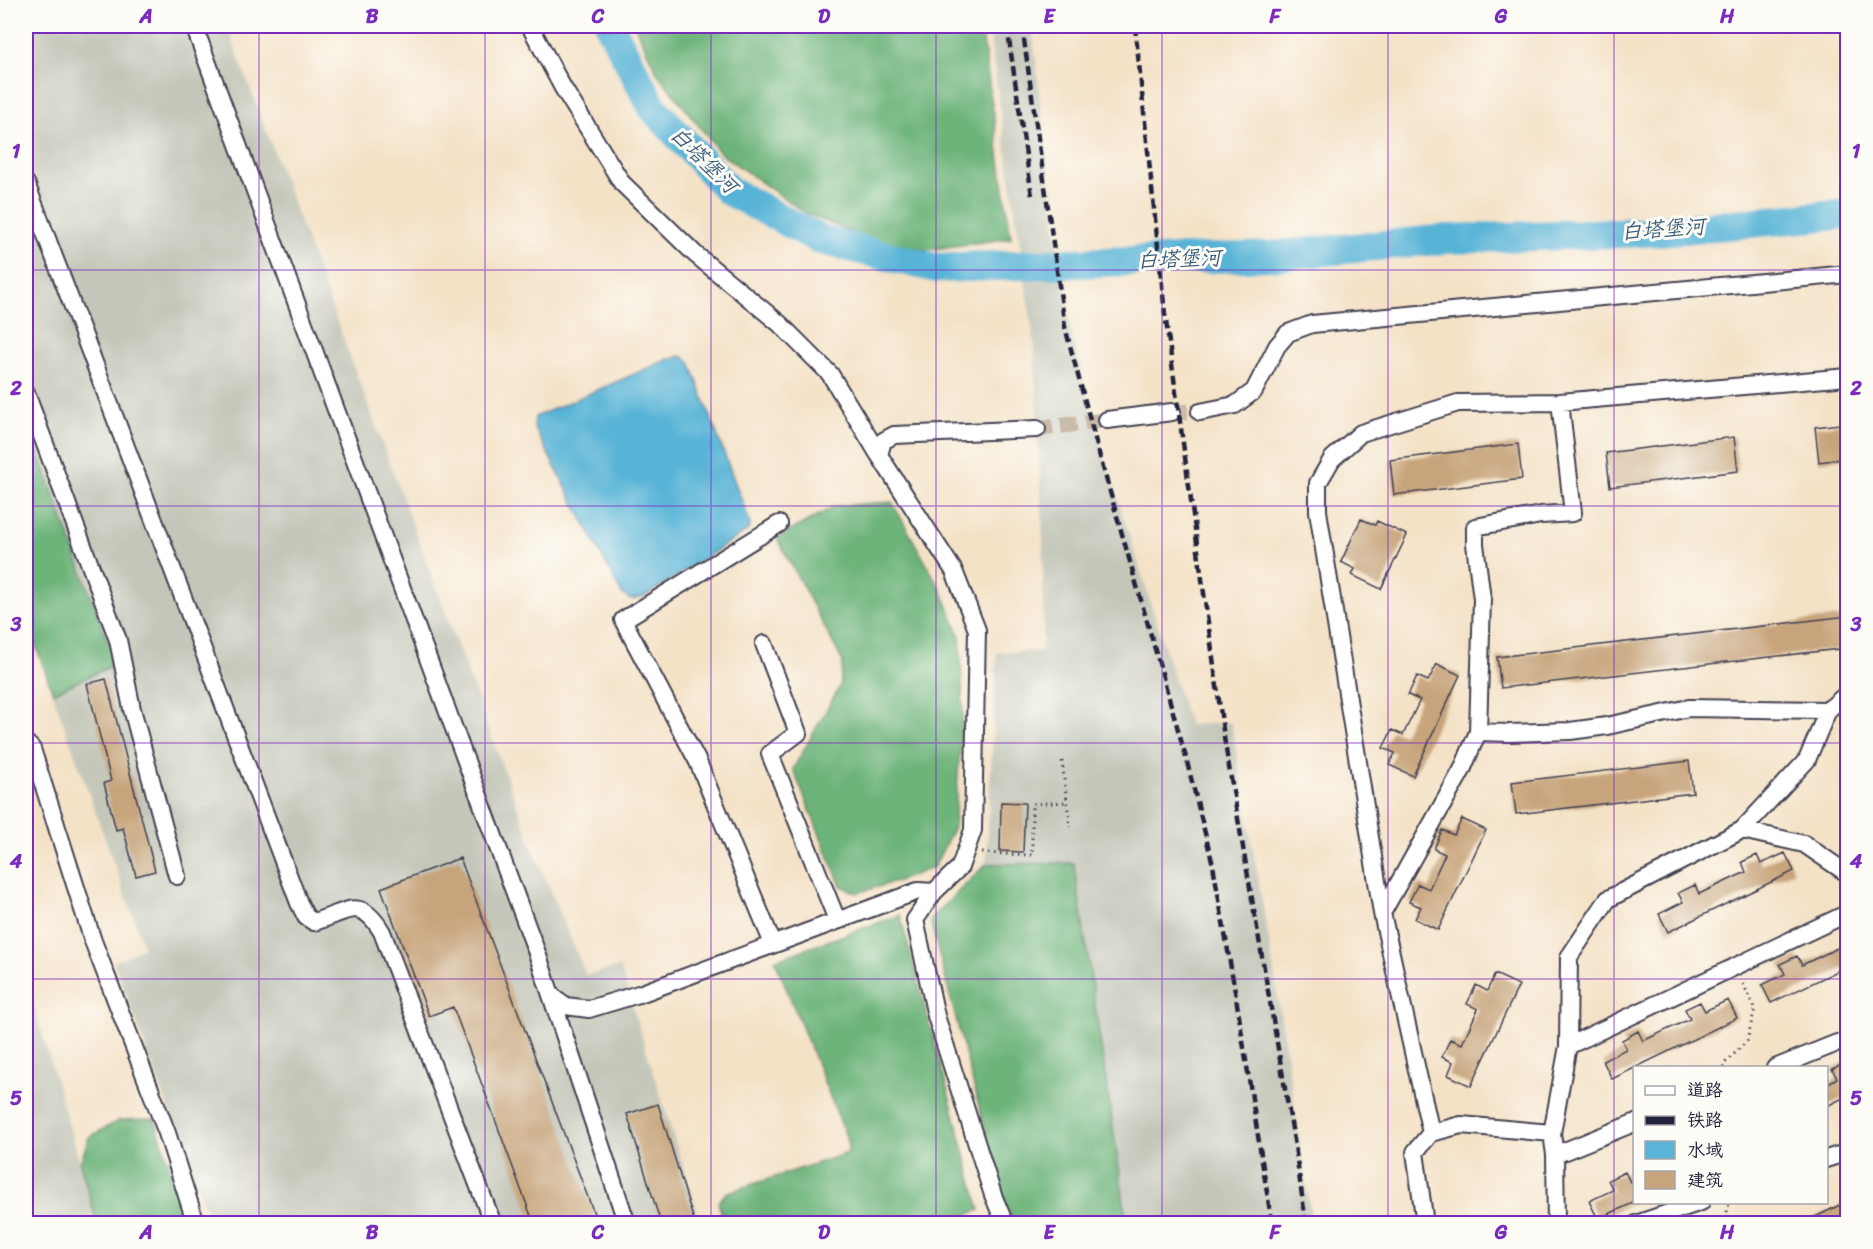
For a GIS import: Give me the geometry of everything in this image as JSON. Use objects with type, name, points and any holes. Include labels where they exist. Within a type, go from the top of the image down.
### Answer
[{"type":"street","points":[[194,26],[537,953],[627,1224]]},
{"type":"street","points":[[530,26],[563,88],[622,183],[695,254],[780,324],[830,374],[954,571],[977,630],[973,830],[960,867],[934,892],[915,920],[936,1016],[993,1195],[1005,1224]]},
{"type":"street","points":[[26,183],[299,903],[306,917],[314,922],[349,910],[362,909],[373,916],[382,932],[493,1224]]},
{"type":"street","points":[[1200,412],[1235,405],[1254,391],[1277,346],[1288,333],[1312,324],[1848,274]]},
{"type":"street","points":[[1431,1134],[1382,913],[1318,512],[1318,483],[1332,459],[1360,433],[1458,402],[1560,402],[1848,377]]},
{"type":"street","points":[[26,393],[118,640],[132,709],[177,876]]},
{"type":"street","points":[[1382,913],[1462,770],[1478,732],[1482,599],[1475,527],[1541,515],[1573,513],[1560,402]]},
{"type":"street","points":[[1107,420],[1172,411]]},
{"type":"street","points":[[879,455],[883,441],[894,435],[1037,429]]},
{"type":"street","points":[[773,944],[698,762],[623,620],[779,524]]},
{"type":"street","points":[[764,644],[798,733],[770,754],[837,920]]},
{"type":"street","points":[[1556,1224],[1555,1155],[1552,1133],[1569,1046],[1569,957],[1608,899],[1742,830],[1807,760],[1828,710],[1848,693]]},
{"type":"street","points":[[1478,732],[1570,731],[1607,726],[1689,708],[1828,710]]},
{"type":"street","points":[[26,744],[32,749],[93,941],[167,1133],[196,1224]]},
{"type":"street","points":[[1742,830],[1804,844],[1848,874]]},
{"type":"street","points":[[551,995],[566,1006],[589,1010],[642,993],[918,891],[934,892]]},
{"type":"street","points":[[1569,1046],[1848,912]]},
{"type":"street","points":[[1780,1066],[1837,1043]]},
{"type":"street","points":[[1555,1155],[1633,1124]]},
{"type":"street","points":[[1425,1224],[1415,1152],[1431,1134],[1461,1125],[1552,1133]]},
{"type":"street","points":[[1828,1160],[1848,1152]]},
{"type":"street","points":[[1636,1224],[1698,1204]]},
{"type":"path","points":[[1062,761],[1070,827]]},
{"type":"path","points":[[965,853],[1032,855],[1032,804],[1067,802]]},
{"type":"path","points":[[1724,1066],[1747,1041],[1755,1008],[1735,967]]},
{"type":"path","points":[[1728,1224],[1727,1209],[1730,1204]]},
{"type":"shaded area","points":[[26,26],[227,26],[537,859],[586,975],[620,967],[701,1223],[211,1223],[114,962],[144,947],[26,619]]},
{"type":"shaded area","points":[[988,26],[1032,26],[1050,187],[1071,334],[1102,448],[1189,725],[1231,722],[1272,959],[1312,1223],[1127,1223],[1074,863],[986,864],[997,652],[1041,651],[1043,642],[1043,540],[1034,341]]},
{"type":"shaded area","points":[[26,979],[80,1163],[97,1223],[26,1223]]},
{"type":"green space","points":[[635,26],[981,26],[1011,238],[926,250],[869,239],[807,214],[721,154],[658,74]]},
{"type":"green space","points":[[26,420],[116,664],[53,693],[26,619]]},
{"type":"green space","points":[[892,502],[941,590],[960,636],[963,712],[954,827],[934,867],[857,893],[841,886],[793,769],[840,686],[843,662],[777,538],[835,506]]},
{"type":"green space","points":[[1074,863],[1127,1223],[1013,1223],[1004,1201],[930,920],[986,864]]},
{"type":"green space","points":[[900,915],[980,1210],[940,1224],[725,1223],[718,1203],[726,1193],[848,1153],[848,1141],[775,960]]},
{"type":"green space","points":[[155,1119],[187,1223],[97,1223],[80,1163],[89,1137],[120,1120]]},
{"type":"water","points":[[682,356],[690,362],[750,527],[644,597],[631,600],[622,594],[534,427],[535,417],[669,359]]},
{"type":"building","points":[[1848,423],[1848,458],[1819,462],[1815,427]]},
{"type":"building","points":[[1734,437],[1738,471],[1610,487],[1606,453]]},
{"type":"building","points":[[1518,444],[1522,479],[1394,495],[1390,460]]},
{"type":"building","points":[[1361,519],[1375,525],[1377,521],[1407,535],[1381,589],[1352,575],[1355,569],[1341,562]]},
{"type":"building","points":[[1848,616],[1848,648],[1501,688],[1497,657]]},
{"type":"building","points":[[1437,664],[1460,675],[1413,776],[1389,765],[1395,753],[1383,748],[1392,730],[1403,735],[1420,700],[1408,695],[1417,676],[1428,681]]},
{"type":"building","points":[[106,679],[155,871],[136,876],[123,828],[116,830],[104,783],[111,781],[87,684]]},
{"type":"building","points":[[1689,761],[1693,793],[1516,814],[1512,782]]},
{"type":"building","points":[[1001,802],[1025,803],[1023,852],[1000,851]]},
{"type":"building","points":[[1462,819],[1486,830],[1438,930],[1415,919],[1421,907],[1409,902],[1418,884],[1429,889],[1445,854],[1434,849],[1442,830],[1454,835]]},
{"type":"building","points":[[1785,853],[1794,871],[1668,932],[1659,914],[1683,902],[1678,893],[1695,885],[1699,894],[1746,872],[1742,862],[1757,855],[1761,864]]},
{"type":"building","points":[[460,858],[598,1224],[534,1224],[453,1007],[429,1016],[381,888]]},
{"type":"building","points":[[1848,943],[1848,966],[1771,1003],[1762,985],[1785,974],[1780,964],[1797,956],[1802,965]]},
{"type":"building","points":[[1495,974],[1519,985],[1471,1086],[1448,1075],[1453,1062],[1442,1057],[1450,1039],[1462,1044],[1478,1009],[1467,1004],[1476,985],[1487,991]]},
{"type":"building","points":[[1728,1000],[1737,1018],[1639,1066],[1633,1066],[1633,1069],[1612,1079],[1603,1061],[1626,1049],[1622,1040],[1638,1031],[1643,1041],[1690,1019],[1685,1009],[1700,1002],[1705,1011]]},
{"type":"building","points":[[1848,1061],[1848,1101],[1845,1097],[1828,1106],[1828,1083],[1837,1078],[1832,1069]]},
{"type":"building","points":[[658,1104],[695,1224],[661,1224],[627,1114]]},
{"type":"building","points":[[1625,1172],[1630,1182],[1633,1180],[1633,1203],[1598,1219],[1589,1201],[1613,1190],[1608,1180]]},
{"type":"building","points":[[1848,1201],[1848,1224],[1801,1224]]},
{"type":"waterway","name":"白塔堡河","points":[[610,26],[653,108],[729,191],[821,240],[936,268],[1271,256],[1448,239],[1648,232],[1848,214]]},
{"type":"tunnel","points":[[1172,412],[1200,412]]},
{"type":"tunnel","points":[[1037,429],[1107,420]]},
{"type":"railway","points":[[1007,26],[1032,196]]},
{"type":"railway","points":[[1022,26],[1065,327],[1185,754],[1213,865],[1272,1224]]},
{"type":"railway","points":[[1135,26],[1165,314],[1225,744],[1295,1146],[1306,1224]]}]
